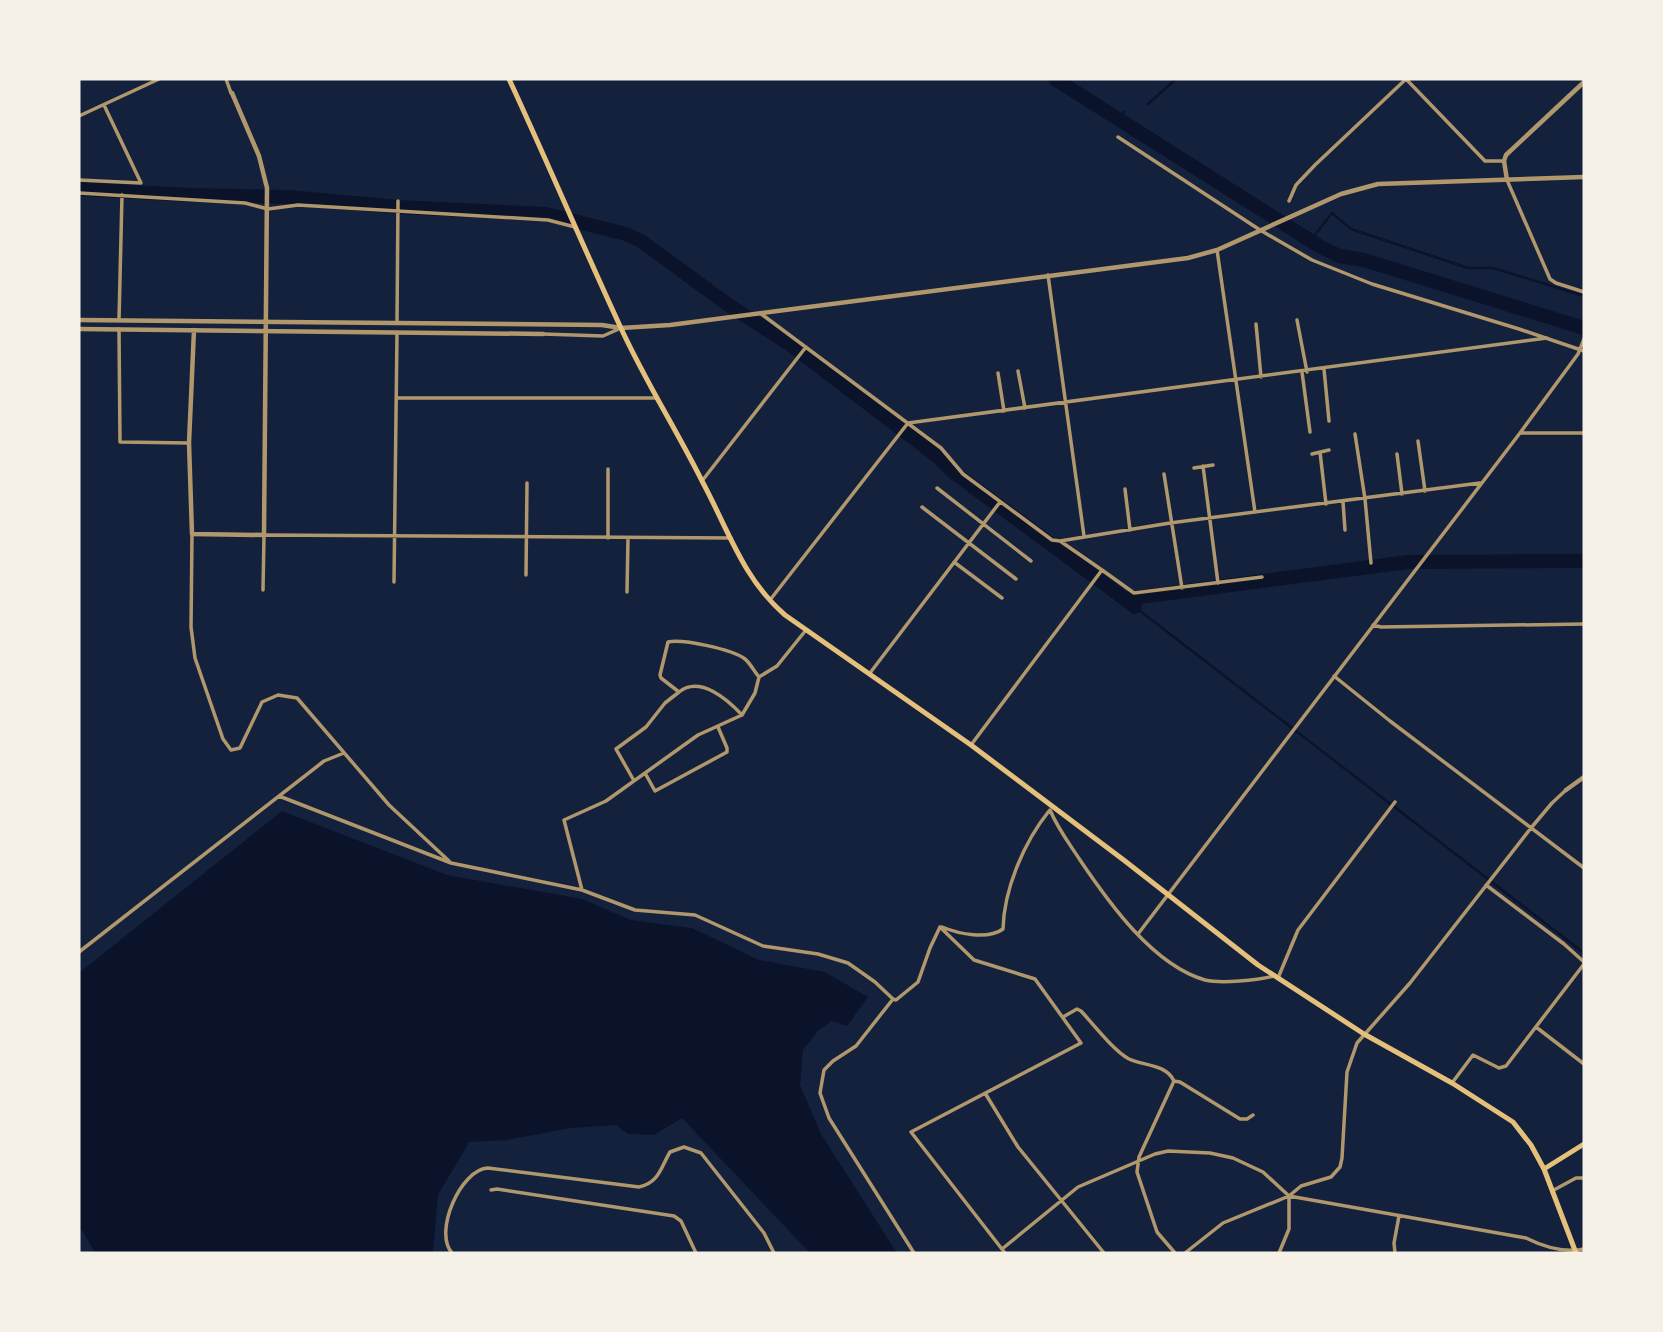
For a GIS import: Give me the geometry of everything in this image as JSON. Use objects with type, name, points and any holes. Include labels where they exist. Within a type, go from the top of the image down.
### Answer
[{"type":"main road","points":[[509,79],[621,328],[750,577],[769,601],[806,630],[971,745],[1276,977],[1364,1034],[1452,1083],[1513,1122],[1531,1145],[1544,1169],[1576,1252]]},
{"type":"main road","points":[[1544,1169],[1584,1144]]},
{"type":"street","points":[[79,116],[159,79]]},
{"type":"street","points":[[226,79],[259,156],[267,188],[263,590]]},
{"type":"street","points":[[1289,201],[1296,185],[1315,165],[1406,79],[1485,161],[1504,161]]},
{"type":"street","points":[[1584,82],[1506,155],[1504,161],[1507,180],[1550,279],[1584,292]]},
{"type":"street","points":[[79,180],[141,183],[104,104]]},
{"type":"street","points":[[1118,137],[1260,230],[1312,260],[1341,273],[1582,349]]},
{"type":"street","points":[[79,320],[602,325],[621,328],[733,318],[1156,263],[1217,250],[1350,191],[1385,183],[1584,177]]},
{"type":"street","points":[[79,193],[245,204],[268,209],[298,205],[548,220],[577,226]]},
{"type":"street","points":[[119,320],[122,195]]},
{"type":"street","points":[[397,322],[398,202]]},
{"type":"street","points":[[1217,250],[1255,512]]},
{"type":"street","points":[[1048,275],[1084,536]]},
{"type":"street","points":[[760,313],[941,448],[963,474],[1052,540],[1480,483]]},
{"type":"street","points":[[1297,320],[1310,432]]},
{"type":"street","points":[[1256,324],[1261,377]]},
{"type":"street","points":[[79,329],[603,335],[621,328]]},
{"type":"street","points":[[120,329],[120,442],[189,443]]},
{"type":"street","points":[[194,330],[189,443],[192,643],[223,739],[231,750],[240,748],[262,702],[278,695],[297,698],[389,805],[451,863]]},
{"type":"street","points":[[394,582],[397,333]]},
{"type":"street","points":[[769,601],[907,424],[1547,338]]},
{"type":"street","points":[[1138,934],[1520,433],[1582,349],[1584,339]]},
{"type":"street","points":[[702,481],[805,349]]},
{"type":"street","points":[[1324,369],[1329,421]]},
{"type":"street","points":[[1018,371],[1025,408]]},
{"type":"street","points":[[998,373],[1004,411]]},
{"type":"street","points":[[396,398],[658,398]]},
{"type":"street","points":[[1520,433],[1584,433]]},
{"type":"street","points":[[1355,434],[1371,563]]},
{"type":"street","points":[[1419,440],[1425,491]]},
{"type":"street","points":[[1312,454],[1329,450]]},
{"type":"street","points":[[1320,452],[1326,504]]},
{"type":"street","points":[[1397,454],[1402,494]]},
{"type":"street","points":[[1194,467],[1213,465]]},
{"type":"street","points":[[1203,466],[1218,583]]},
{"type":"street","points":[[608,469],[608,538]]},
{"type":"street","points":[[1164,474],[1182,588]]},
{"type":"street","points":[[526,575],[527,483]]},
{"type":"street","points":[[937,488],[1031,561]]},
{"type":"street","points":[[1125,489],[1130,530]]},
{"type":"street","points":[[870,673],[1000,502]]},
{"type":"street","points":[[1343,502],[1345,530]]},
{"type":"street","points":[[922,507],[1016,579]]},
{"type":"street","points":[[192,534],[731,538]]},
{"type":"street","points":[[627,592],[628,538]]},
{"type":"street","points":[[1060,541],[1134,593],[1262,578]]},
{"type":"street","points":[[954,562],[1002,598]]},
{"type":"street","points":[[971,745],[1101,572]]},
{"type":"street","points":[[1373,625],[1584,624]]},
{"type":"street","points":[[582,890],[564,820],[606,801],[698,736],[742,715],[755,694],[759,677],[777,666],[806,630]]},
{"type":"street","points":[[679,692],[660,675],[668,642],[671,641],[733,653],[745,659],[759,677]]},
{"type":"street","points":[[1334,676],[1390,722],[1584,868]]},
{"type":"street","points":[[633,780],[616,749],[646,727],[665,703],[683,688],[704,687],[723,697],[742,715]]},
{"type":"street","points":[[645,773],[655,791],[727,752],[718,727]]},
{"type":"street","points":[[79,952],[324,761],[344,753]]},
{"type":"street","points":[[1185,1253],[1223,1223],[1289,1196],[1301,1186],[1331,1177],[1340,1167],[1347,1072],[1352,1053],[1364,1034],[1410,983],[1552,803],[1584,778]]},
{"type":"street","points":[[279,796],[451,863],[582,890],[635,909],[695,915],[763,946],[818,954],[848,963],[893,999]]},
{"type":"street","points":[[1051,808],[1060,833],[1104,894],[1138,934],[1180,969],[1208,980],[1276,977],[1298,930],[1395,802]]},
{"type":"street","points":[[940,927],[987,935],[999,933],[1003,929],[1003,912],[1014,876],[1030,839],[1051,808]]},
{"type":"street","points":[[1452,1083],[1473,1055],[1499,1068],[1504,1067],[1584,963],[1564,944],[1486,885]]},
{"type":"street","points":[[914,1253],[829,1118],[820,1093],[824,1070],[856,1046],[893,999],[896,1000],[919,982],[940,927]]},
{"type":"street","points":[[940,927],[974,960],[1032,976],[1081,1043],[911,1132],[1004,1251],[1078,1187],[1168,1151],[1210,1153],[1233,1158],[1263,1172],[1289,1196],[1526,1238],[1541,1246],[1576,1252],[1584,1249]]},
{"type":"street","points":[[1063,1017],[1077,1009],[1081,1011],[1129,1059],[1157,1067],[1174,1081],[1240,1118],[1247,1119],[1253,1115]]},
{"type":"street","points":[[1536,1027],[1584,1064]]},
{"type":"street","points":[[1174,1081],[1138,1163],[1137,1172],[1157,1232],[1175,1253]]},
{"type":"street","points":[[985,1093],[1018,1147],[1104,1253]]},
{"type":"street","points":[[452,1253],[446,1245],[445,1224],[465,1182],[477,1170],[488,1168],[639,1187],[656,1179],[670,1152],[684,1147],[701,1153],[764,1233],[775,1253]]},
{"type":"street","points":[[1552,1191],[1576,1178],[1584,1178]]},
{"type":"street","points":[[491,1190],[674,1216],[681,1221],[696,1253]]},
{"type":"street","points":[[1279,1253],[1289,1229],[1289,1196]]},
{"type":"street","points":[[1395,1253],[1399,1216]]},
{"type":"water","points":[[282,811],[447,875],[582,899],[631,920],[692,928],[759,960],[825,972],[868,997],[847,1026],[832,1021],[818,1031],[803,1050],[800,1085],[821,1134],[897,1253],[810,1253],[682,1118],[654,1135],[628,1134],[616,1125],[571,1128],[507,1140],[469,1142],[438,1195],[433,1253],[95,1253],[82,1230],[79,1230],[79,973]]},
{"type":"waterway","points":[[1055,79],[1339,256],[1364,260],[1584,328]]},
{"type":"waterway","points":[[1148,104],[1176,79]]},
{"type":"waterway","points":[[1120,119],[1124,112]]},
{"type":"waterway","points":[[79,189],[289,197],[398,207],[546,214],[626,234],[641,241],[730,306],[788,343],[938,457],[953,472],[1125,599]]},
{"type":"waterway","points":[[1311,240],[1332,213],[1351,229],[1468,268],[1493,268],[1584,296]]},
{"type":"waterway","points":[[1135,607],[1125,599],[1408,562],[1584,561]]},
{"type":"waterway","points":[[1135,607],[1584,953]]}]
